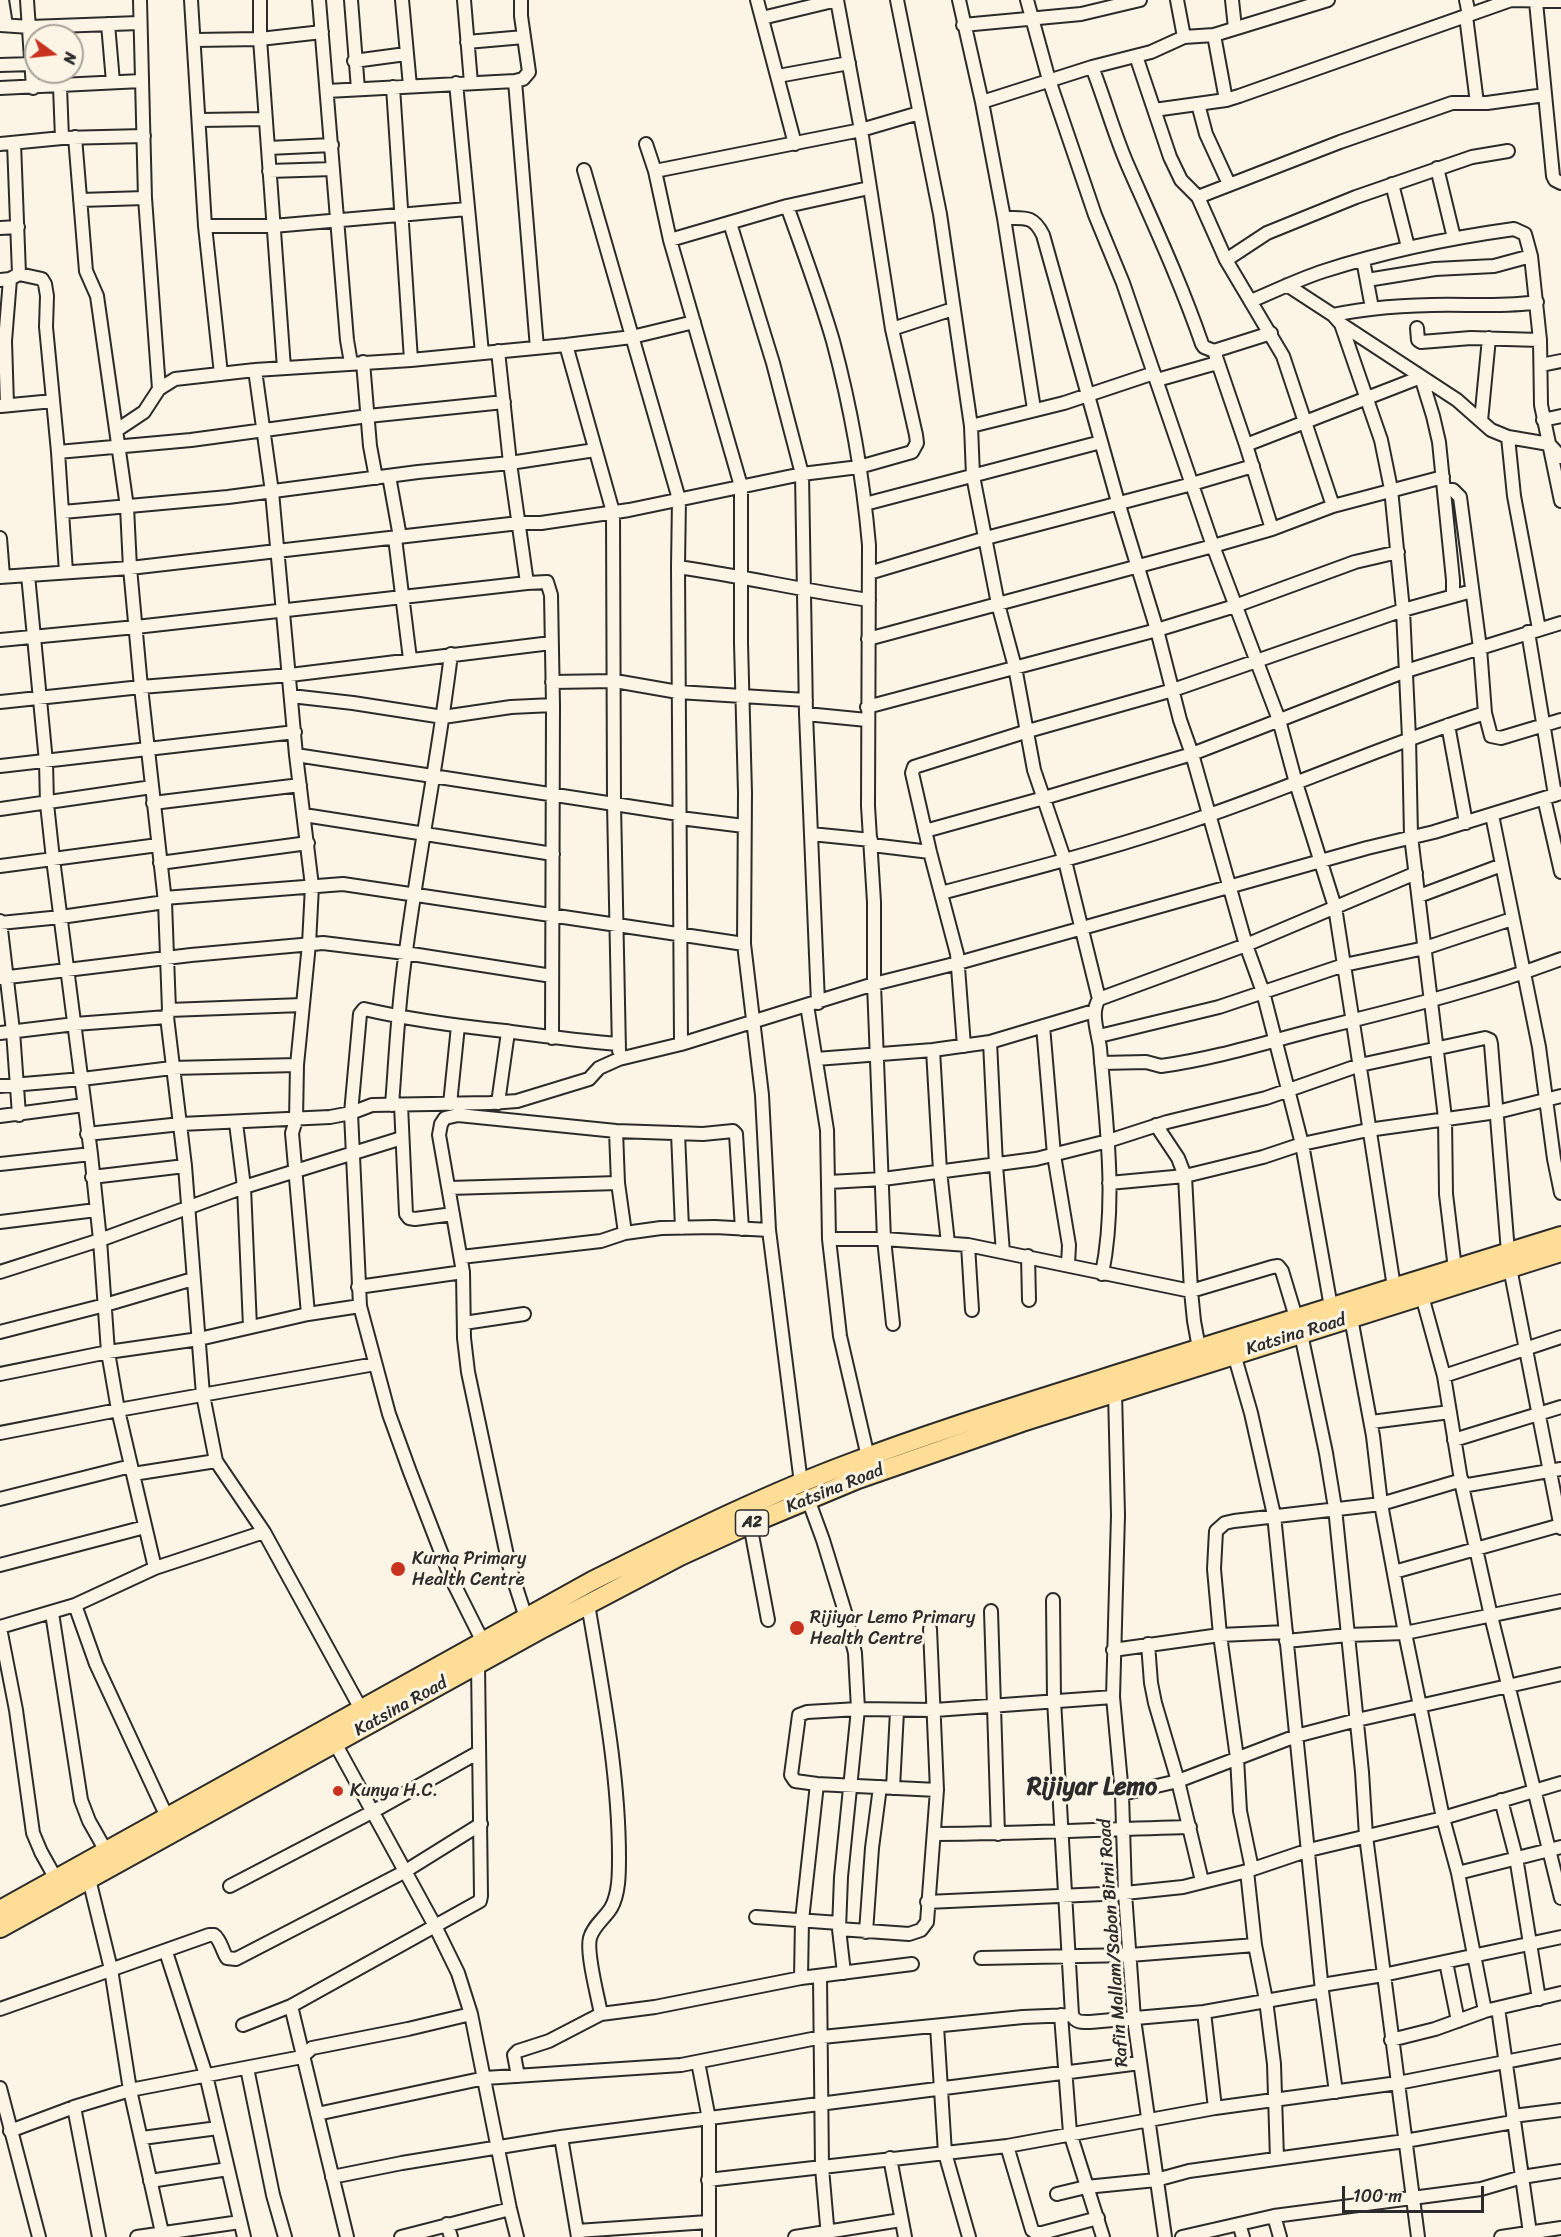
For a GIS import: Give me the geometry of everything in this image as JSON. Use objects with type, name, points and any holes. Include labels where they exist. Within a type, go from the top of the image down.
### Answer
[{"type":"highway","name":"Katsina Road","points":[[0,1928],[588,1604],[680,1556],[750,1524],[868,1457],[1199,1348],[1299,1326],[1351,1318],[1422,1296],[1561,1236]]},
{"type":"highway","name":"Katsina Road","points":[[0,1910],[526,1618],[669,1543],[805,1491],[1234,1354],[1299,1326],[1331,1307],[1455,1269],[1561,1252]]},
{"type":"street","points":[[2,0],[3,25],[24,27]]},
{"type":"street","points":[[27,0],[30,24]]},
{"type":"street","points":[[140,0],[145,198],[159,389]]},
{"type":"street","points":[[191,0],[205,226],[221,374]]},
{"type":"street","points":[[260,0],[260,39],[284,368]]},
{"type":"street","points":[[319,0],[347,340],[357,362],[368,416],[370,446],[383,477],[398,538],[410,659]]},
{"type":"street","points":[[351,0],[358,89]]},
{"type":"street","points":[[402,0],[410,86]]},
{"type":"street","points":[[464,0],[471,83]]},
{"type":"street","points":[[327,91],[523,79],[529,72],[521,0]]},
{"type":"street","points":[[757,0],[795,144]]},
{"type":"street","points":[[0,537],[2,577],[130,568],[541,523],[613,512],[802,474],[859,467],[912,452],[917,443],[892,329],[861,130],[837,0],[762,18]]},
{"type":"street","points":[[897,0],[940,214],[971,426],[974,476],[998,604],[1015,667],[1034,770],[1065,861],[1100,999]]},
{"type":"street","points":[[959,0],[982,102],[1004,218],[1034,409]]},
{"type":"street","points":[[1027,0],[1049,80],[1095,215],[1123,283],[1213,546],[1279,720],[1335,907],[1394,1287]]},
{"type":"street","points":[[963,25],[1081,14],[1140,0]]},
{"type":"street","points":[[1177,0],[1184,37]]},
{"type":"street","points":[[1232,0],[1235,28]]},
{"type":"street","points":[[982,102],[1092,67],[1151,52],[1184,37],[1214,34],[1290,6],[1329,0]]},
{"type":"street","points":[[1466,0],[1477,103]]},
{"type":"street","points":[[1154,110],[1226,100],[1511,0],[1561,1]]},
{"type":"street","points":[[1536,2],[1553,176],[1561,183]]},
{"type":"street","points":[[84,25],[139,23]]},
{"type":"street","points":[[108,24],[113,82]]},
{"type":"street","points":[[194,40],[260,39],[322,32]]},
{"type":"street","points":[[1214,34],[1226,100]]},
{"type":"street","points":[[467,42],[524,37]]},
{"type":"street","points":[[354,61],[406,54]]},
{"type":"street","points":[[1136,56],[1170,157],[1181,180],[1198,197],[1226,260],[1271,333],[1283,357],[1333,506]]},
{"type":"street","points":[[778,76],[849,63]]},
{"type":"street","points":[[0,65],[24,64]]},
{"type":"street","points":[[1092,67],[1127,164],[1187,300],[1202,344],[1215,357],[1272,529]]},
{"type":"street","points":[[0,88],[60,87],[141,81]]},
{"type":"street","points":[[515,81],[537,348]]},
{"type":"street","points":[[456,83],[482,353]]},
{"type":"street","points":[[33,84],[33,88]]},
{"type":"street","points":[[60,87],[80,200],[86,271],[97,296],[127,507],[141,687],[164,900],[172,1068],[185,1166],[202,1395],[216,1461],[264,1532],[361,1709]]},
{"type":"street","points":[[393,87],[411,360]]},
{"type":"street","points":[[1198,197],[1452,102],[1477,103],[1545,95]]},
{"type":"street","points":[[1198,104],[1206,134],[1229,184]]},
{"type":"street","points":[[655,171],[861,130],[919,113]]},
{"type":"street","points":[[200,120],[266,119]]},
{"type":"street","points":[[0,144],[68,138],[144,136]]},
{"type":"street","points":[[14,143],[18,227],[9,278],[3,341],[3,405],[53,401]]},
{"type":"street","points":[[646,144],[655,171],[670,240],[741,486],[744,944],[762,1095],[769,1230],[794,1434],[805,1491],[823,1540],[855,1653],[858,1709],[841,1877],[839,1926],[844,1973]]},
{"type":"street","points":[[268,148],[332,145]]},
{"type":"street","points":[[1226,260],[1267,233],[1392,184],[1472,157],[1508,152]]},
{"type":"street","points":[[1437,168],[1454,238]]},
{"type":"street","points":[[269,171],[333,169]]},
{"type":"street","points":[[584,170],[679,499],[681,1044]]},
{"type":"street","points":[[1392,184],[1408,247]]},
{"type":"street","points":[[670,240],[787,206],[869,188]]},
{"type":"street","points":[[80,200],[145,198]]},
{"type":"street","points":[[787,206],[832,340],[843,381],[865,504],[869,573],[868,806],[874,902],[874,984],[884,1239],[893,1324]]},
{"type":"street","points":[[205,226],[273,226],[467,209]]},
{"type":"street","points":[[1004,218],[1030,219],[1037,224],[1043,235],[1229,887],[1263,992],[1302,1144],[1331,1307]]},
{"type":"street","points":[[730,223],[773,363],[802,474],[806,714],[811,834],[812,1004],[816,1059],[827,1130],[829,1239],[840,1336],[868,1457]]},
{"type":"street","points":[[0,228],[18,227]]},
{"type":"street","points":[[1251,301],[1322,271],[1408,247],[1454,238],[1520,230],[1525,234],[1531,256],[1540,340],[1541,405],[1561,501]]},
{"type":"street","points":[[1367,280],[1435,269],[1494,266],[1531,256]]},
{"type":"street","points":[[1363,260],[1372,308]]},
{"type":"street","points":[[9,278],[42,279],[45,284],[46,327],[63,512],[66,572]]},
{"type":"street","points":[[1287,285],[1457,400],[1491,430],[1508,437],[1549,444],[1561,457]]},
{"type":"street","points":[[1337,319],[1372,308],[1440,305],[1513,306],[1537,302]]},
{"type":"street","points":[[892,329],[953,309]]},
{"type":"street","points":[[1337,319],[1381,440],[1391,489],[1403,610],[1411,836],[1445,1118],[1446,1194],[1455,1269]]},
{"type":"street","points":[[117,430],[144,412],[159,389],[175,380],[255,370],[411,360],[566,345],[632,337],[694,322]]},
{"type":"street","points":[[1417,328],[1418,340],[1421,342],[1489,338],[1540,340]]},
{"type":"street","points":[[971,426],[1064,403],[1088,393],[1155,376],[1215,357],[1271,333]]},
{"type":"street","points":[[1481,421],[1483,381],[1489,338]]},
{"type":"street","points":[[566,345],[613,512],[614,804],[619,1059]]},
{"type":"street","points":[[498,351],[510,463],[527,583]]},
{"type":"street","points":[[1541,365],[1561,361]]},
{"type":"street","points":[[255,370],[272,492],[296,755],[312,886],[309,944],[297,1065],[296,1120],[292,1133],[308,1314]]},
{"type":"street","points":[[1246,445],[1421,377]]},
{"type":"street","points":[[1421,377],[1437,434],[1453,595]]},
{"type":"street","points":[[58,452],[120,448],[368,416],[504,402]]},
{"type":"street","points":[[1543,420],[1561,416]]},
{"type":"street","points":[[1508,437],[1514,496],[1534,630],[1561,872]]},
{"type":"street","points":[[865,504],[1101,442]]},
{"type":"street","points":[[63,512],[272,492],[510,463],[595,450]]},
{"type":"street","points":[[869,573],[986,538],[1253,466]]},
{"type":"street","points":[[868,639],[1213,546],[1272,529],[1333,506],[1391,489],[1443,484],[1460,497],[1489,732],[1496,739],[1561,720]]},
{"type":"street","points":[[806,714],[867,714],[1015,667],[1157,630],[1235,606],[1355,561],[1398,552]]},
{"type":"street","points":[[678,567],[741,576],[805,591],[869,600]]},
{"type":"street","points":[[28,574],[46,762],[47,804],[91,1154],[108,1352],[118,1410],[155,1568]]},
{"type":"street","points":[[0,640],[545,581],[549,585],[554,705],[552,1038]]},
{"type":"street","points":[[964,1046],[958,963],[913,779],[914,767],[1028,731],[1173,690],[1403,610],[1472,591]]},
{"type":"street","points":[[925,831],[1192,754],[1406,671],[1561,623]]},
{"type":"street","points":[[0,702],[141,687],[290,675],[551,643]]},
{"type":"street","points":[[451,654],[405,953],[399,1017],[396,1105],[402,1138],[406,1214],[409,1218],[415,1219],[453,1214]]},
{"type":"street","points":[[552,682],[615,681],[678,692],[743,698],[806,700]]},
{"type":"street","points":[[291,696],[443,717],[511,706],[554,705]]},
{"type":"street","points":[[940,893],[1065,861],[1210,815],[1409,738],[1485,713]]},
{"type":"street","points":[[1448,725],[1466,823]]},
{"type":"street","points":[[0,766],[295,732]]},
{"type":"street","points":[[296,755],[744,826]]},
{"type":"street","points":[[153,803],[300,785]]},
{"type":"street","points":[[0,809],[152,787]]},
{"type":"street","points":[[87,1134],[181,1124],[296,1120],[351,1113],[372,1105],[517,1101],[589,1079],[599,1068],[619,1059],[681,1044],[874,984],[1082,929],[1411,836],[1466,823],[1554,795]]},
{"type":"street","points":[[304,814],[554,854]]},
{"type":"street","points":[[1492,815],[1512,919],[1525,972],[1561,1194]]},
{"type":"street","points":[[811,834],[930,852]]},
{"type":"street","points":[[160,863],[308,843]]},
{"type":"street","points":[[0,866],[158,845]]},
{"type":"street","points":[[1419,896],[1502,865]]},
{"type":"street","points":[[1102,1274],[1108,1233],[1108,1141],[1094,1011],[1100,999],[1246,945],[1416,873]]},
{"type":"street","points":[[19,1115],[13,1031],[4,978],[0,922],[61,916],[164,900],[343,884],[744,944]]},
{"type":"street","points":[[1098,1036],[1219,1007],[1344,965],[1425,948],[1512,919]]},
{"type":"street","points":[[4,978],[309,944],[334,944],[405,953],[552,976]]},
{"type":"street","points":[[1101,1063],[1146,1062],[1161,1066],[1276,1042],[1430,1002],[1525,972],[1561,958]]},
{"type":"street","points":[[0,1033],[168,1013],[302,1005]]},
{"type":"street","points":[[483,1642],[451,1578],[410,1472],[389,1414],[360,1306],[351,1155],[351,1113],[361,1011],[364,1009],[458,1026],[619,1044]]},
{"type":"street","points":[[816,1059],[878,1056],[990,1042],[1094,1011]]},
{"type":"street","points":[[450,1104],[458,1026]]},
{"type":"street","points":[[1043,1026],[1054,1155],[1068,1238],[1068,1265]]},
{"type":"street","points":[[498,1103],[508,1032]]},
{"type":"street","points":[[829,1182],[883,1179],[996,1166],[1054,1155],[1108,1141],[1156,1125],[1247,1103],[1360,1065],[1485,1038],[1490,1040],[1509,1260],[1539,1413],[1556,1470],[1561,1526],[1394,1572]]},
{"type":"street","points":[[990,1042],[1003,1252]]},
{"type":"street","points":[[933,1050],[940,1171],[948,1243]]},
{"type":"street","points":[[0,1086],[172,1068],[297,1065]]},
{"type":"street","points":[[1108,1183],[1185,1176],[1263,1157],[1302,1144],[1368,1130],[1497,1112],[1561,1096]]},
{"type":"street","points":[[0,1116],[84,1105]]},
{"type":"street","points":[[526,1618],[509,1565],[468,1372],[463,1272],[439,1135],[441,1124],[445,1118],[467,1116],[616,1131],[703,1134],[733,1131],[735,1133],[742,1229]]},
{"type":"street","points":[[236,1123],[244,1187],[250,1327]]},
{"type":"street","points":[[1156,1125],[1178,1158],[1185,1176],[1191,1291],[1199,1348]]},
{"type":"street","points":[[616,1131],[618,1183],[625,1233]]},
{"type":"street","points":[[678,1133],[682,1228]]},
{"type":"street","points":[[0,1272],[100,1240],[244,1187],[402,1138]]},
{"type":"street","points":[[0,1164],[91,1154]]},
{"type":"street","points":[[92,1177],[185,1166]]},
{"type":"street","points":[[449,1188],[618,1183]]},
{"type":"street","points":[[0,1222],[96,1210]]},
{"type":"street","points":[[461,1257],[600,1241],[625,1233],[682,1228],[769,1230]]},
{"type":"street","points":[[829,1239],[884,1239],[968,1245],[1191,1291],[1272,1267],[1278,1266],[1282,1271],[1299,1326],[1326,1453],[1335,1508],[1357,1720],[1366,1836],[1418,2237]]},
{"type":"street","points":[[968,1245],[972,1310]]},
{"type":"street","points":[[1028,1256],[1029,1300]]},
{"type":"street","points":[[358,1287],[463,1272]]},
{"type":"street","points":[[0,1332],[193,1279]]},
{"type":"street","points":[[1422,1296],[1444,1376],[1462,1483],[1491,1616],[1535,1790],[1555,1849],[1561,1898]]},
{"type":"street","points":[[0,1374],[108,1352],[199,1339],[308,1314],[360,1306]]},
{"type":"street","points":[[464,1323],[524,1314]]},
{"type":"street","points":[[1351,1318],[1371,1422],[1381,1504],[1443,1818],[1458,1873],[1473,1956],[1505,2062],[1530,2233]]},
{"type":"street","points":[[1444,1376],[1561,1337]]},
{"type":"street","points":[[1234,1354],[1254,1424],[1275,1515],[1322,1988],[1336,2092]]},
{"type":"street","points":[[0,1433],[375,1364]]},
{"type":"street","name":"Rafin Mallam/Sabon Birni Road","points":[[1115,1392],[1118,1515],[1113,1697],[1122,1794],[1125,1893],[1134,2019],[1165,2237]]},
{"type":"street","points":[[1454,1440],[1561,1407]]},
{"type":"street","points":[[1371,1422],[1450,1412]]},
{"type":"street","points":[[0,1499],[132,1470],[216,1461]]},
{"type":"street","points":[[1277,2159],[1274,2064],[1266,2000],[1255,1945],[1249,1870],[1240,1811],[1237,1758],[1220,1635],[1214,1569],[1216,1531],[1225,1523],[1275,1515],[1381,1504],[1462,1483],[1556,1470]]},
{"type":"street","points":[[750,1524],[768,1620]]},
{"type":"street","points":[[0,1565],[145,1527]]},
{"type":"street","points":[[56,1879],[33,1833],[16,1710],[0,1632],[75,1605],[155,1568],[264,1532]]},
{"type":"street","points":[[1053,1600],[1054,1700],[1068,1957],[1066,2072],[1070,2133],[1103,2237]]},
{"type":"street","points":[[1113,1650],[1220,1635],[1286,1637],[1405,1633],[1561,1601]]},
{"type":"street","points":[[588,1604],[609,1735],[617,1810],[619,1860],[616,1895],[611,1907],[594,1929],[589,1945],[601,2014]]},
{"type":"street","points":[[75,1605],[96,1664],[167,1816]]},
{"type":"street","points":[[991,1611],[998,1834]]},
{"type":"street","points":[[52,1613],[81,1800],[88,1821],[106,1851]]},
{"type":"street","points":[[756,1917],[802,1920],[866,1932],[909,1934],[921,1930],[927,1922],[937,1790],[930,1629]]},
{"type":"street","points":[[1148,1644],[1155,1703],[1178,1781],[1202,1881]]},
{"type":"street","points":[[243,2025],[291,2006],[481,1899],[478,1664]]},
{"type":"street","points":[[1122,1794],[1178,1781],[1296,1736],[1561,1674]]},
{"type":"street","points":[[937,1790],[795,1781],[791,1775],[799,1715],[807,1712],[858,1709],[935,1710],[1113,1697]]},
{"type":"street","points":[[866,1932],[872,1848],[886,1788],[897,1711]]},
{"type":"street","points":[[335,1743],[459,1973],[471,2014],[517,2237]]},
{"type":"street","points":[[230,1886],[372,1812],[479,1752]]},
{"type":"street","points":[[927,1902],[1125,1893],[1183,1887],[1249,1870],[1309,1850],[1443,1818],[1561,1783]]},
{"type":"street","points":[[801,1978],[802,1920],[817,1784]]},
{"type":"street","points":[[1501,1800],[1516,1857],[1539,1999]]},
{"type":"street","points":[[0,2009],[214,1935],[218,1937],[227,1958],[236,1959],[404,1872],[481,1824]]},
{"type":"street","points":[[934,1834],[1190,1827]]},
{"type":"street","points":[[1458,1873],[1555,1849]]},
{"type":"street","points":[[89,1879],[111,1969],[130,2090],[163,2235]]},
{"type":"street","points":[[317,2114],[485,2078],[698,2062],[822,2037],[1023,2017],[1067,2015],[1079,2022],[1204,2012],[1561,1937]]},
{"type":"street","points":[[981,1958],[1130,1955],[1255,1945]]},
{"type":"street","points":[[166,1952],[206,2075],[244,2237]]},
{"type":"street","points":[[1446,1962],[1458,2021]]},
{"type":"street","points":[[518,2076],[514,2055],[519,2051],[549,2041],[601,2014],[655,2007],[801,1978],[912,1964]]},
{"type":"street","points":[[820,1977],[822,2037],[820,2103],[827,2235]]},
{"type":"street","points":[[1391,2040],[1561,1992]]},
{"type":"street","points":[[291,2006],[347,2237]]},
{"type":"street","points":[[1204,2012],[1215,2108]]},
{"type":"street","points":[[10,2131],[74,2107],[130,2090],[302,2057],[312,2048],[471,2014]]},
{"type":"street","points":[[937,2026],[945,2152],[969,2237]]},
{"type":"street","points":[[708,2181],[1007,2146],[1215,2108],[1398,2083],[1561,2051]]},
{"type":"street","points":[[698,2062],[709,2119],[709,2237]]},
{"type":"street","points":[[332,2177],[561,2137],[1140,2063]]},
{"type":"street","points":[[247,2068],[273,2195],[285,2237]]},
{"type":"street","points":[[0,2088],[10,2131],[31,2199],[39,2237]]},
{"type":"street","points":[[74,2107],[99,2237]]},
{"type":"street","points":[[1057,2194],[1086,2187],[1156,2180],[1189,2171],[1405,2141],[1561,2110]]},
{"type":"street","points":[[142,2138],[218,2128]]},
{"type":"street","points":[[561,2137],[577,2234],[708,2222]]},
{"type":"street","points":[[1007,2146],[1032,2230],[1041,2233],[1098,2218]]},
{"type":"street","points":[[890,2158],[905,2237]]},
{"type":"street","points":[[150,2181],[228,2169]]},
{"type":"street","points":[[1182,2237],[1274,2216],[1481,2189],[1522,2177],[1561,2171]]},
{"type":"street","points":[[401,2237],[510,2209]]},
{"type":"street","points":[[1274,2216],[1280,2237]]},
{"type":"street","points":[[795,2237],[827,2235],[901,2220]]},
{"type":"street","points":[[137,2237],[240,2222]]},
{"type":"street","points":[[447,2224],[451,2237]]},
{"type":"street","points":[[1239,2224],[1243,2237]]},
{"type":"street","points":[[1509,2236],[1561,2228]]},
{"type":"place","name":"Kurna Primary Health Centre","points":[[398,1569]]},
{"type":"place","name":"Rijiyar Lemo Primary Health Centre","points":[[797,1628]]},
{"type":"place","name":"Kunya H.C.","points":[[338,1791]]},
{"type":"district","name":"Rijiyar Lemo","points":[[1092,1788]]}]
